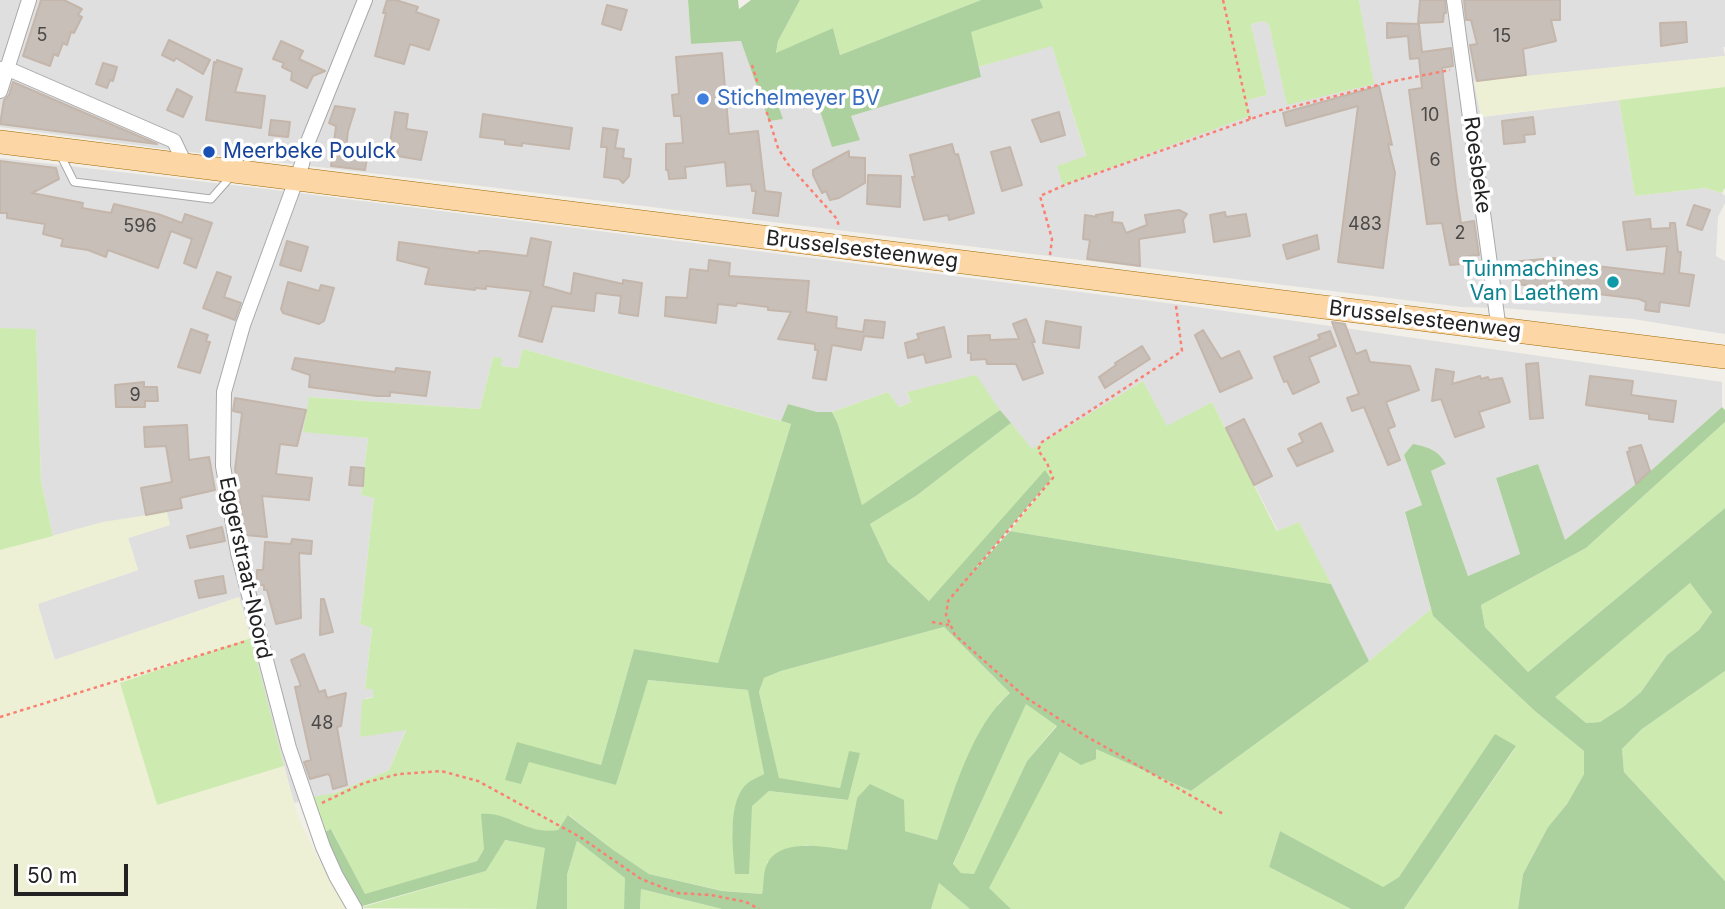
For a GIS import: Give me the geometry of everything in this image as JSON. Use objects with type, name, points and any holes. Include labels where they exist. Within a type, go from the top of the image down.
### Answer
[{"type":"main road","name":"Brusselsesteenweg","points":[[0,142],[1725,357]]},
{"type":"street","points":[[0,92],[3,68],[29,0]]},
{"type":"street","name":"Eggerstraat-Noord","points":[[355,909],[336,876],[308,806],[289,748],[238,553],[223,466],[224,392],[243,325],[302,164],[305,149],[365,0]]},
{"type":"street","name":"Roesbeke","points":[[1454,0],[1499,330]]},
{"type":"street","points":[[3,68],[174,141],[187,166]]},
{"type":"lane","points":[[58,150],[74,182],[211,198],[235,172]]},
{"type":"path","points":[[1223,0],[1250,120]]},
{"type":"path","points":[[752,65],[778,148],[787,163],[837,219],[843,248]]},
{"type":"path","points":[[1046,273],[1052,239],[1040,196],[1250,120],[1394,81],[1463,67]]},
{"type":"path","points":[[1173,289],[1182,351],[1042,442],[1038,450],[1053,478],[948,601],[946,615],[955,635],[1025,697],[1084,735],[1225,815]]},
{"type":"path","points":[[932,622],[949,625]]},
{"type":"path","points":[[0,717],[259,637]]},
{"type":"path","points":[[308,806],[326,802],[364,782],[399,774],[441,771],[478,781],[580,837],[641,879],[677,893],[711,895],[746,902],[759,909]]},
{"type":"shaded area","points":[[0,0],[688,0],[691,44],[741,41],[776,102],[814,92],[851,116],[980,77],[978,67],[1052,45],[1086,157],[1063,184],[1246,100],[1267,95],[1251,24],[1264,21],[1269,25],[1287,104],[1373,84],[1359,0],[1725,0],[1725,56],[1474,82],[1481,117],[1619,100],[1635,196],[1705,188],[1725,196],[1725,203],[1718,217],[1716,256],[1725,261],[1725,334],[1633,319],[1462,307],[0,127]]},
{"type":"shaded area","points":[[0,158],[267,189],[1183,305],[1722,382],[1722,407],[1636,484],[1564,541],[1538,464],[1496,478],[1520,554],[1468,576],[1431,471],[1445,465],[1404,455],[1422,505],[1405,513],[1431,609],[1369,661],[1299,522],[1278,531],[1212,402],[1167,427],[1143,381],[1032,450],[1000,410],[907,393],[911,402],[898,407],[888,392],[832,412],[817,412],[788,404],[781,421],[523,349],[518,368],[500,366],[493,357],[480,409],[310,397],[304,431],[368,438],[361,495],[374,498],[360,624],[372,627],[365,689],[372,688],[374,697],[366,698],[360,736],[406,729],[389,770],[335,793],[294,803],[239,597],[55,660],[37,604],[138,570],[128,538],[169,525],[104,522],[53,536],[41,481],[36,330],[0,328]]},
{"type":"green space","points":[[688,0],[738,0],[739,9],[751,0],[800,0],[778,41],[776,53],[833,28],[840,55],[981,0],[1040,0],[1043,8],[971,32],[981,77],[851,116],[860,140],[832,147],[814,93],[777,102],[783,119],[769,121],[741,41],[691,44]]},
{"type":"green space","points":[[800,0],[981,0],[840,55],[833,28],[776,54],[778,41]]},
{"type":"green space","points":[[1040,0],[1359,0],[1374,84],[1287,105],[1269,25],[1264,21],[1251,24],[1267,95],[1247,100],[1250,116],[1063,185],[1057,166],[1086,156],[1052,46],[978,67],[970,32],[1042,8]]},
{"type":"green space","points":[[1725,56],[1725,87],[1481,117],[1474,81]]},
{"type":"green space","points":[[1725,87],[1725,188],[1722,193],[1705,188],[1635,196],[1619,100]]},
{"type":"green space","points":[[0,328],[36,329],[41,481],[53,536],[0,550]]},
{"type":"green space","points":[[523,349],[791,424],[718,664],[634,649],[601,765],[517,743],[529,761],[616,785],[647,680],[749,690],[764,774],[741,792],[734,815],[732,835],[751,806],[769,791],[847,800],[849,752],[840,788],[779,779],[759,692],[764,678],[781,671],[944,627],[1010,693],[999,703],[956,788],[937,840],[905,831],[857,798],[847,851],[805,845],[767,862],[762,894],[723,891],[649,874],[569,815],[558,830],[543,832],[524,826],[484,849],[477,861],[365,895],[332,830],[323,833],[312,797],[335,793],[389,770],[406,730],[360,737],[362,700],[374,697],[372,689],[365,689],[372,628],[360,624],[374,498],[361,495],[368,438],[303,432],[309,397],[480,409],[493,357],[502,358],[501,366],[518,368]]},
{"type":"green space","points":[[976,375],[1000,410],[862,505],[832,412],[888,392],[899,407],[911,402],[907,392]]},
{"type":"green space","points":[[1143,381],[1167,426],[1212,402],[1277,531],[1299,522],[1331,584],[1010,531],[1051,479],[929,601],[888,562],[870,524],[916,496],[1011,423],[1032,449]]},
{"type":"green space","points":[[788,404],[817,412],[832,412],[862,505],[1000,410],[1011,423],[916,496],[870,524],[888,562],[929,601],[1045,470],[1051,479],[969,576],[1010,531],[1331,584],[1369,661],[1191,791],[1096,749],[1096,759],[1081,765],[1060,752],[989,888],[1011,909],[970,909],[939,883],[931,909],[722,909],[641,889],[640,909],[624,909],[625,878],[577,841],[567,875],[567,909],[536,909],[545,848],[505,840],[486,871],[359,907],[323,833],[331,829],[365,894],[477,861],[484,849],[481,814],[500,816],[546,831],[558,830],[568,815],[649,874],[722,891],[762,894],[766,865],[775,854],[805,846],[847,850],[857,798],[870,784],[904,800],[905,831],[937,840],[957,781],[974,742],[996,707],[1010,693],[944,627],[781,671],[764,678],[759,692],[779,778],[840,788],[849,751],[860,753],[848,800],[769,791],[752,806],[749,874],[735,874],[732,838],[734,812],[742,790],[749,782],[764,774],[748,690],[648,680],[616,785],[529,762],[521,784],[505,780],[517,742],[601,765],[634,649],[718,663],[791,424],[781,421]],"holes":[[[1026,704],[1057,726],[1027,761],[974,874],[961,873],[953,864]]]},
{"type":"green space","points":[[1722,407],[1725,410],[1725,422],[1586,548],[1481,605],[1485,627],[1528,672],[1725,508],[1725,671],[1642,729],[1622,749],[1624,772],[1725,881],[1725,909],[1518,909],[1523,874],[1548,827],[1567,804],[1584,774],[1584,751],[1536,712],[1433,616],[1405,512],[1422,505],[1404,455],[1413,444],[1418,445],[1436,452],[1446,464],[1431,471],[1468,576],[1520,554],[1496,478],[1538,464],[1565,540],[1636,484]],"holes":[[[1690,583],[1712,612],[1699,630],[1667,655],[1641,692],[1600,722],[1586,723],[1555,697]]]},
{"type":"green space","points":[[1725,422],[1725,508],[1528,672],[1485,627],[1481,605],[1586,548]]},
{"type":"green space","points":[[167,512],[170,525],[128,538],[138,570],[38,604],[54,660],[239,597],[251,638],[121,683],[157,805],[284,766],[298,817],[347,909],[0,909],[0,550],[103,522]]},
{"type":"green space","points":[[1690,583],[1712,612],[1699,630],[1667,655],[1641,692],[1600,722],[1586,723],[1554,697]]},
{"type":"green space","points":[[1431,609],[1433,616],[1536,712],[1584,751],[1584,774],[1567,804],[1548,827],[1523,874],[1518,909],[1404,909],[1516,747],[1399,877],[1382,888],[1280,831],[1269,867],[1351,909],[1011,909],[988,888],[1060,752],[1096,748],[1191,791],[1369,661]]},
{"type":"green space","points":[[251,638],[284,766],[157,805],[120,683]]},
{"type":"green space","points":[[1725,671],[1725,881],[1624,772],[1622,749],[1642,729]]},
{"type":"green space","points":[[1026,703],[1057,725],[1027,761],[974,875],[961,873],[953,865]]},
{"type":"green space","points":[[1495,734],[1516,746],[1404,909],[1351,909],[1269,867],[1280,831],[1383,887],[1399,877]]},
{"type":"green space","points":[[504,840],[546,848],[536,909],[359,908],[486,871]]},
{"type":"green space","points":[[577,841],[626,878],[624,909],[567,909],[567,875]]},
{"type":"green space","points":[[939,883],[970,909],[931,909]]},
{"type":"green space","points":[[641,889],[722,909],[640,909]]},
{"type":"building","points":[[41,0],[64,0],[82,9],[78,15],[82,17],[74,33],[71,32],[67,45],[63,43],[58,56],[54,54],[50,66],[23,56]]},
{"type":"building","points":[[387,0],[418,7],[416,12],[439,20],[429,50],[410,44],[404,64],[375,56]]},
{"type":"building","points":[[1420,0],[1445,0],[1446,13],[1443,22],[1418,23]]},
{"type":"building","points":[[1464,0],[1560,0],[1560,20],[1551,20],[1556,41],[1523,49],[1526,75],[1477,81],[1470,45],[1477,44],[1471,20],[1466,20]]},
{"type":"building","points":[[607,5],[627,10],[621,30],[602,24]]},
{"type":"building","points":[[1686,22],[1687,42],[1661,46],[1660,23]]},
{"type":"building","points":[[1387,23],[1419,24],[1422,52],[1451,48],[1453,66],[1442,68],[1456,189],[1461,223],[1474,221],[1479,255],[1461,257],[1462,264],[1450,265],[1442,223],[1427,224],[1409,90],[1422,88],[1419,58],[1410,59],[1408,36],[1387,38]]},
{"type":"building","points":[[169,40],[210,60],[203,74],[176,58],[174,61],[162,55]]},
{"type":"building","points":[[281,41],[303,51],[299,59],[325,71],[313,76],[307,88],[291,80],[292,72],[282,67],[284,63],[273,59]]},
{"type":"building","points":[[722,53],[729,134],[758,131],[765,191],[781,193],[778,216],[753,213],[756,191],[752,191],[751,184],[727,186],[725,162],[685,167],[686,178],[669,179],[666,170],[666,144],[683,143],[681,116],[674,116],[672,95],[679,94],[676,57]]},
{"type":"building","points":[[217,60],[242,69],[235,92],[265,96],[261,128],[206,120],[214,62]]},
{"type":"building","points":[[103,63],[117,67],[113,81],[110,80],[107,88],[96,84]]},
{"type":"building","points":[[13,82],[157,144],[0,124],[4,100],[9,95]]},
{"type":"building","points":[[1379,86],[1392,145],[1388,144],[1395,173],[1383,268],[1338,262],[1358,106],[1286,126],[1283,113]]},
{"type":"building","points":[[177,89],[192,97],[183,117],[167,110]]},
{"type":"building","points":[[335,106],[355,109],[346,149],[368,152],[365,170],[331,166],[336,126],[329,123]]},
{"type":"building","points":[[395,112],[408,114],[406,129],[427,132],[421,160],[397,156],[399,144],[390,143]]},
{"type":"building","points":[[1059,112],[1065,135],[1041,142],[1032,120]]},
{"type":"building","points":[[483,114],[572,128],[569,149],[522,143],[522,146],[505,144],[505,140],[480,137]]},
{"type":"building","points":[[1533,117],[1535,134],[1524,135],[1525,142],[1504,144],[1502,121]]},
{"type":"building","points":[[271,120],[290,122],[288,137],[269,135]]},
{"type":"building","points":[[603,128],[618,130],[615,148],[624,149],[623,158],[631,159],[629,176],[623,183],[619,179],[604,177],[607,147],[601,147]]},
{"type":"building","points":[[952,144],[955,155],[958,154],[974,213],[949,220],[948,215],[924,220],[912,177],[915,177],[910,155]]},
{"type":"building","points":[[1010,147],[1022,185],[1002,191],[991,152]]},
{"type":"building","points":[[849,151],[849,157],[865,158],[865,183],[839,198],[830,200],[826,191],[822,193],[813,170]]},
{"type":"building","points":[[0,161],[56,168],[59,179],[32,193],[83,203],[82,208],[111,213],[114,204],[158,214],[182,223],[185,214],[212,223],[196,268],[184,263],[192,239],[171,231],[158,268],[108,250],[106,257],[88,250],[61,246],[63,239],[43,234],[45,224],[7,218],[7,213],[0,213]]},
{"type":"building","points":[[868,175],[901,176],[900,207],[867,204]]},
{"type":"building","points":[[1694,205],[1710,210],[1702,230],[1687,225]]},
{"type":"building","points":[[1179,210],[1187,214],[1183,220],[1185,232],[1139,239],[1140,266],[1087,259],[1090,240],[1083,239],[1085,215],[1097,217],[1096,215],[1113,212],[1112,222],[1122,223],[1126,233],[1147,225],[1145,215]]},
{"type":"building","points":[[1225,212],[1226,217],[1246,214],[1250,236],[1214,242],[1210,215]]},
{"type":"building","points":[[1650,219],[1651,229],[1670,228],[1670,223],[1675,223],[1678,252],[1681,252],[1679,273],[1694,275],[1689,306],[1660,302],[1659,312],[1645,310],[1646,302],[1639,299],[1516,284],[1512,279],[1510,262],[1555,258],[1555,261],[1664,274],[1667,246],[1627,250],[1623,222]]},
{"type":"building","points":[[1317,235],[1319,249],[1287,259],[1283,245]]},
{"type":"building","points":[[531,238],[551,242],[543,286],[571,294],[574,273],[623,284],[623,280],[642,283],[638,316],[619,313],[621,296],[596,293],[594,311],[552,306],[542,342],[519,336],[531,291],[486,286],[486,289],[475,290],[425,284],[429,268],[397,260],[399,242],[479,253],[487,251],[527,256]]},
{"type":"building","points":[[287,241],[308,247],[301,271],[280,265]]},
{"type":"building","points":[[709,260],[730,263],[729,276],[809,281],[806,312],[837,317],[836,328],[863,332],[865,320],[885,322],[883,338],[864,336],[861,350],[832,345],[826,380],[813,378],[818,350],[815,350],[815,344],[778,339],[791,312],[737,303],[736,306],[718,304],[716,323],[665,316],[666,297],[687,298],[690,269],[708,271]]},
{"type":"building","points":[[217,272],[231,277],[224,297],[241,303],[235,320],[203,308]]},
{"type":"building","points":[[288,282],[319,291],[321,285],[334,288],[324,321],[319,324],[283,313],[281,309]]},
{"type":"building","points":[[1026,319],[1043,373],[1023,380],[1016,364],[987,364],[986,359],[971,360],[971,353],[968,353],[968,336],[990,335],[990,340],[1019,339],[1013,324]]},
{"type":"building","points":[[1046,321],[1081,327],[1079,348],[1043,343]]},
{"type":"building","points":[[1332,322],[1345,324],[1356,354],[1366,350],[1370,362],[1410,366],[1419,390],[1386,402],[1395,426],[1388,429],[1400,460],[1388,465],[1364,407],[1352,411],[1347,398],[1359,394]]},
{"type":"building","points":[[944,327],[951,357],[926,363],[924,354],[908,358],[905,343],[919,339],[917,334]]},
{"type":"building","points":[[191,329],[208,335],[206,341],[210,342],[200,373],[178,367]]},
{"type":"building","points":[[1203,330],[1221,359],[1239,351],[1252,378],[1220,392],[1195,335]]},
{"type":"building","points":[[1330,331],[1336,346],[1309,357],[1319,382],[1293,394],[1287,381],[1284,382],[1274,357],[1320,339],[1318,335]]},
{"type":"building","points":[[1142,346],[1150,359],[1105,388],[1099,377]]},
{"type":"building","points":[[295,358],[395,372],[396,368],[430,372],[426,396],[390,392],[390,396],[377,396],[309,387],[310,375],[292,369]]},
{"type":"building","points":[[1538,363],[1543,418],[1530,419],[1526,364]]},
{"type":"building","points":[[1436,369],[1454,372],[1452,384],[1480,376],[1481,379],[1488,377],[1489,380],[1502,378],[1510,402],[1479,412],[1484,427],[1455,437],[1441,399],[1432,401]]},
{"type":"building","points":[[1590,376],[1633,381],[1631,395],[1676,401],[1673,422],[1649,419],[1649,414],[1586,405]]},
{"type":"building","points":[[144,382],[144,387],[157,387],[158,401],[145,401],[145,407],[116,407],[115,385]]},
{"type":"building","points":[[235,398],[306,410],[297,446],[280,444],[276,474],[312,478],[309,500],[262,496],[267,537],[245,535],[235,469],[242,413],[233,411]]},
{"type":"building","points":[[1244,419],[1272,476],[1254,485],[1226,428]]},
{"type":"building","points":[[1321,423],[1333,451],[1297,466],[1288,449],[1303,442],[1299,434]]},
{"type":"building","points":[[187,425],[189,460],[209,457],[215,490],[180,498],[182,508],[146,515],[141,488],[172,482],[166,446],[145,447],[144,427]]},
{"type":"building","points":[[1641,445],[1650,471],[1636,484],[1627,452],[1630,451],[1629,448]]},
{"type":"building","points":[[351,467],[364,468],[363,486],[349,485]]},
{"type":"building","points":[[222,527],[225,541],[190,548],[187,536]]},
{"type":"building","points":[[292,539],[312,541],[311,554],[299,553],[301,618],[276,624],[267,590],[264,590],[264,585],[256,585],[257,570],[263,570],[265,542],[291,544]]},
{"type":"building","points":[[223,576],[226,593],[199,598],[195,581]]},
{"type":"building","points":[[321,599],[324,599],[333,632],[320,635]]},
{"type":"building","points":[[304,654],[319,692],[325,690],[327,698],[346,693],[341,726],[337,727],[347,785],[333,789],[328,774],[310,779],[304,762],[311,760],[295,687],[301,686],[291,660]]},
{"type":"place","name":"Stichelmeyer BV","points":[[703,99]]},
{"type":"place","name":"Meerbeke Poulck","points":[[209,152]]},
{"type":"place","name":"Tuinmachines Van Laethem","points":[[1613,282]]}]
